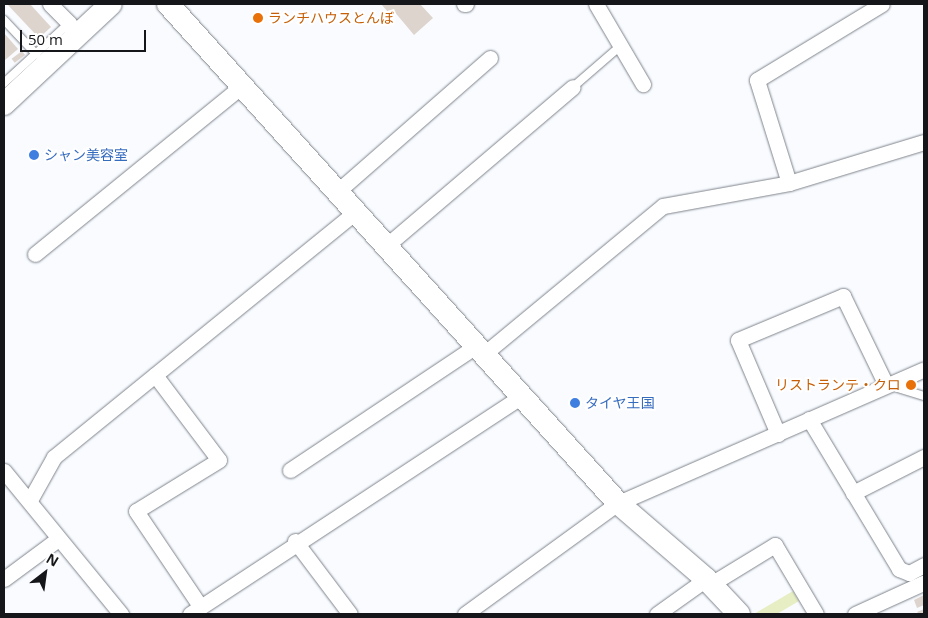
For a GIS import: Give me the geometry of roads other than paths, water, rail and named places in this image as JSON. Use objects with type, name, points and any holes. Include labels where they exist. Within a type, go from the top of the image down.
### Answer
[{"type":"street","points":[[50,4],[72,31]]},
{"type":"street","points":[[4,104],[72,31],[111,4]]},
{"type":"street","points":[[168,4],[338,191],[520,397],[618,503],[709,582],[740,614]]},
{"type":"street","points":[[596,4],[618,48],[643,84]]},
{"type":"street","points":[[789,183],[757,80],[882,4]]},
{"type":"street","points":[[338,191],[490,58]]},
{"type":"street","points":[[35,254],[242,86]]},
{"type":"street","points":[[386,246],[573,87]]},
{"type":"street","points":[[290,470],[480,350],[663,206],[789,183],[924,142]]},
{"type":"street","points":[[30,500],[54,457],[356,212]]},
{"type":"street","points":[[778,434],[738,340],[844,296],[886,385]]},
{"type":"street","points":[[465,614],[618,503],[923,370]]},
{"type":"street","points":[[155,375],[219,460],[136,511],[195,610],[295,541],[520,397]]},
{"type":"street","points":[[810,419],[899,569],[909,573],[924,566]]},
{"type":"street","points":[[853,493],[924,457]]},
{"type":"street","points":[[4,471],[30,500],[58,539],[121,614]]},
{"type":"street","points":[[4,579],[58,539]]},
{"type":"street","points":[[295,541],[350,614]]},
{"type":"street","points":[[657,614],[775,545],[816,614]]},
{"type":"street","points":[[855,614],[924,583]]},
{"type":"lane","points":[[4,20],[36,54]]},
{"type":"lane","points":[[4,82],[36,54],[72,31]]},
{"type":"lane","points":[[573,87],[618,48]]},
{"type":"lane","points":[[886,385],[924,396]]},
{"type":"place","name":"ランチハウスとんぼ","points":[[258,18]]},
{"type":"place","name":"シャン美容室","points":[[34,155]]},
{"type":"place","name":"リストランテ・クロ","points":[[911,385]]},
{"type":"place","name":"タイヤ王国","points":[[575,403]]}]
